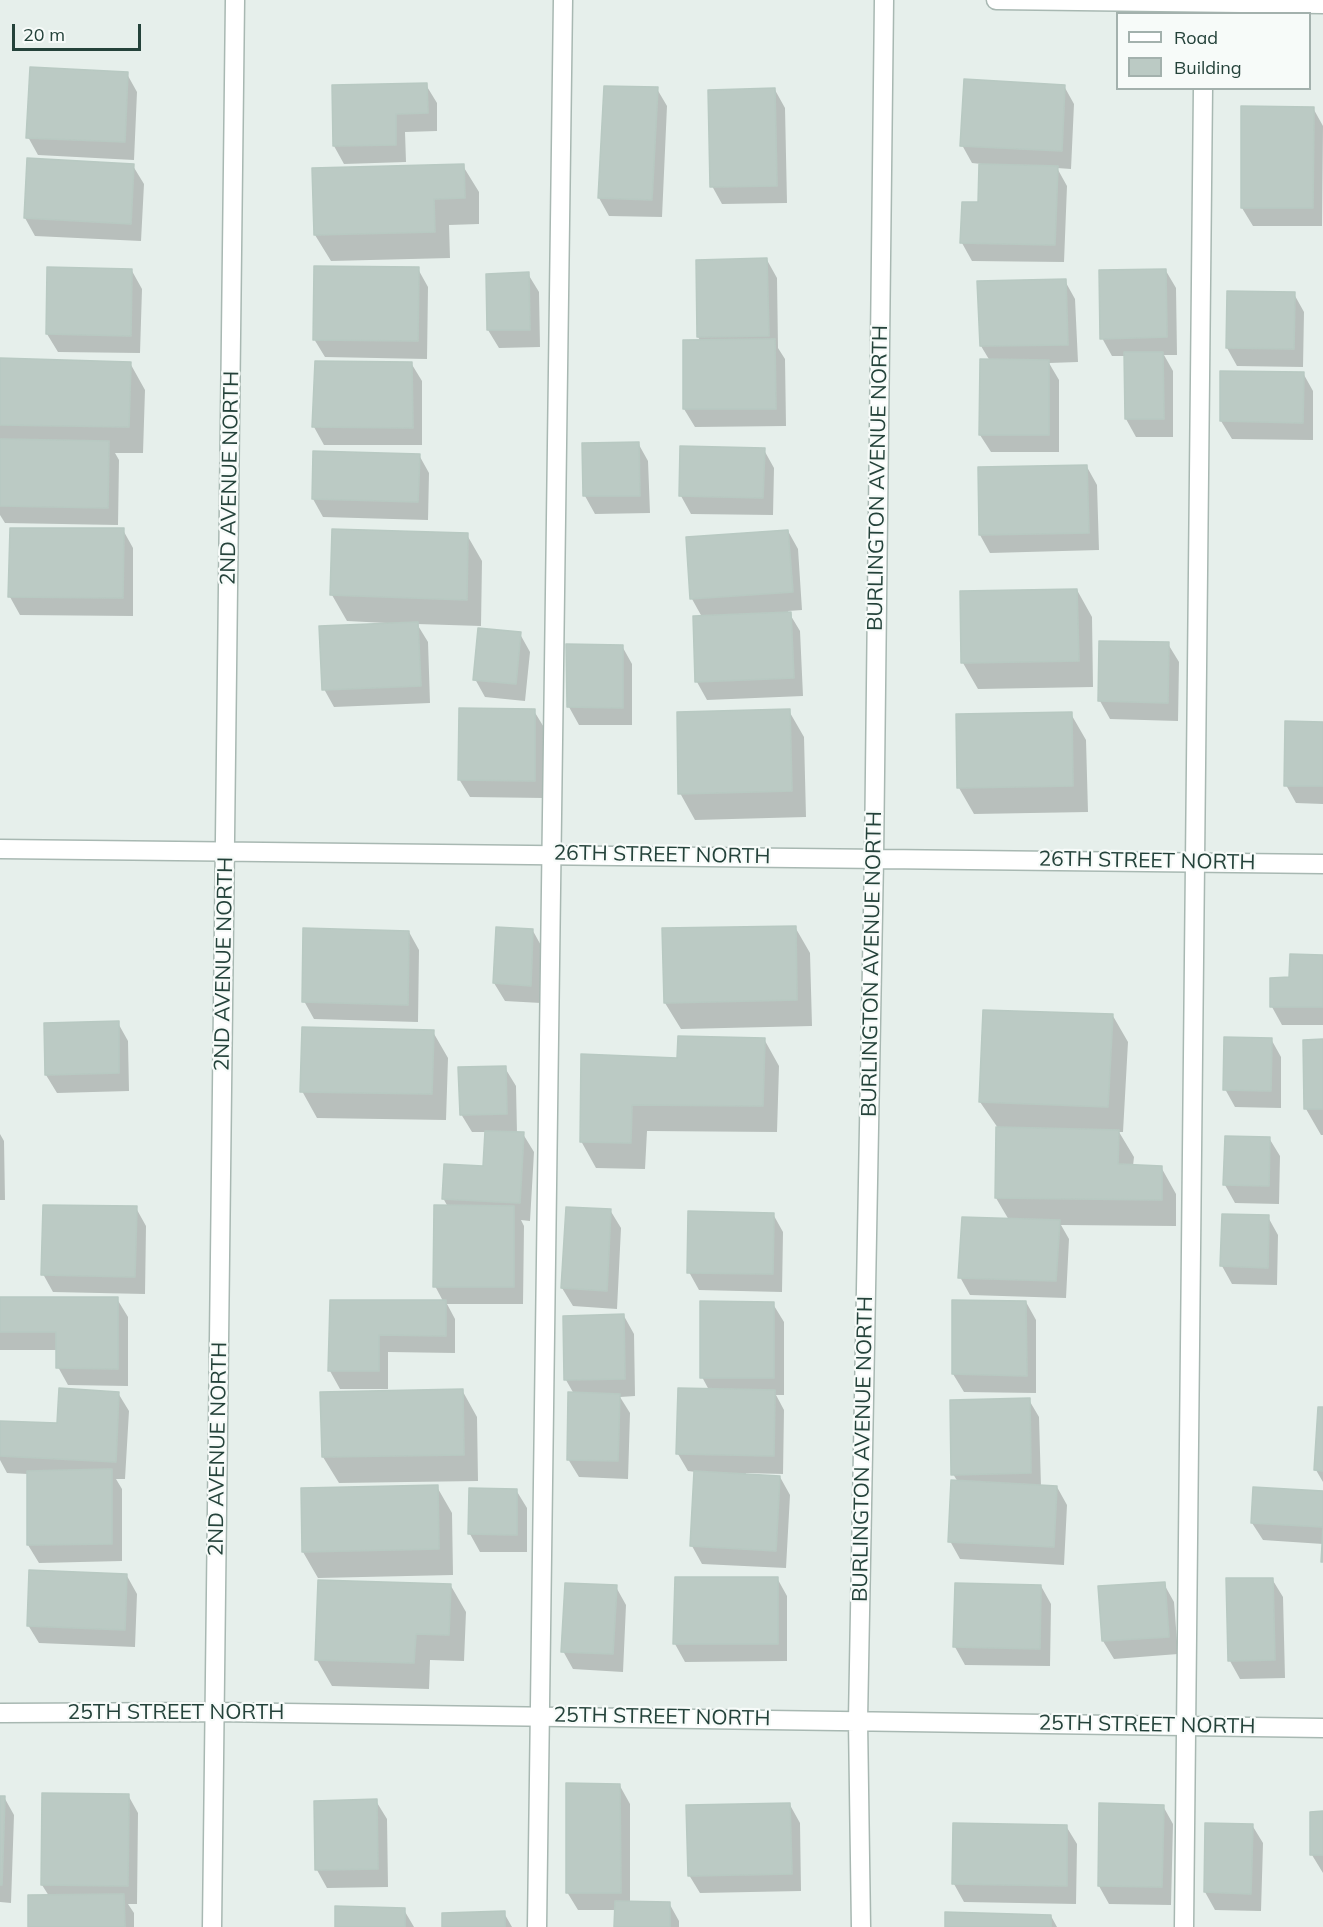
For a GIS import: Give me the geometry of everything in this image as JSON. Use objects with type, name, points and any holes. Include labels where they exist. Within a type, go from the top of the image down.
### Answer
[{"type":"street","name":"2ND AVENUE NORTH","points":[[212,1927],[236,0]]},
{"type":"street","points":[[537,1927],[562,0]]},
{"type":"street","name":"BURLINGTON AVENUE NORTH","points":[[861,1927],[858,1719],[874,858],[884,0]]},
{"type":"street","points":[[996,0],[1204,5],[1323,4]]},
{"type":"street","points":[[1184,1927],[1203,90]]},
{"type":"street","name":"26TH STREET NORTH","points":[[0,849],[1323,864]]},
{"type":"street","name":"25TH STREET NORTH","points":[[0,1713],[215,1712],[858,1719],[1323,1728]]},
{"type":"building","points":[[30,67],[128,72],[125,142],[26,138]]},
{"type":"building","points":[[964,79],[1065,85],[1062,151],[960,146]]},
{"type":"building","points":[[427,83],[428,113],[396,114],[396,145],[333,146],[332,85]]},
{"type":"building","points":[[604,86],[658,87],[652,200],[598,198]]},
{"type":"building","points":[[775,88],[777,186],[710,187],[708,90]]},
{"type":"building","points":[[1241,106],[1314,107],[1313,208],[1241,208]]},
{"type":"building","points":[[27,158],[134,164],[131,224],[24,218]]},
{"type":"building","points":[[464,164],[465,198],[434,199],[435,232],[314,235],[312,168]]},
{"type":"building","points":[[979,164],[1058,166],[1055,245],[960,243],[962,202],[978,202]]},
{"type":"building","points":[[767,258],[769,336],[697,337],[696,260]]},
{"type":"building","points":[[314,266],[419,267],[418,341],[313,340]]},
{"type":"building","points":[[47,267],[132,269],[131,336],[46,334]]},
{"type":"building","points":[[1166,269],[1167,337],[1100,339],[1099,270]]},
{"type":"building","points":[[529,272],[530,330],[487,330],[486,274]]},
{"type":"building","points":[[1066,279],[1068,345],[980,346],[977,281]]},
{"type":"building","points":[[1227,291],[1295,292],[1294,349],[1226,348]]},
{"type":"building","points":[[775,339],[776,409],[683,409],[683,340]]},
{"type":"building","points":[[1124,352],[1163,352],[1164,419],[1125,419]]},
{"type":"building","points":[[0,358],[131,362],[129,427],[0,425]]},
{"type":"building","points":[[980,359],[1049,360],[1049,435],[979,435]]},
{"type":"building","points":[[315,361],[412,362],[413,428],[312,427]]},
{"type":"building","points":[[1220,371],[1304,372],[1303,423],[1220,421]]},
{"type":"building","points":[[0,439],[109,441],[108,508],[0,506]]},
{"type":"building","points":[[639,442],[640,496],[583,496],[582,443]]},
{"type":"building","points":[[680,446],[765,448],[763,498],[679,496]]},
{"type":"building","points":[[313,451],[420,454],[418,502],[312,499]]},
{"type":"building","points":[[1087,465],[1089,533],[979,535],[978,467]]},
{"type":"building","points":[[10,528],[124,528],[123,598],[8,597]]},
{"type":"building","points":[[332,529],[468,533],[467,600],[330,595]]},
{"type":"building","points":[[788,530],[793,592],[690,599],[686,537]]},
{"type":"building","points":[[1077,589],[1079,661],[961,663],[960,591]]},
{"type":"building","points":[[791,612],[794,678],[695,682],[693,616]]},
{"type":"building","points":[[418,622],[421,686],[322,690],[319,626]]},
{"type":"building","points":[[478,628],[521,632],[516,684],[473,680]]},
{"type":"building","points":[[1099,641],[1169,642],[1168,703],[1098,701]]},
{"type":"building","points":[[566,644],[623,645],[623,708],[567,707]]},
{"type":"building","points":[[459,708],[535,709],[535,781],[458,780]]},
{"type":"building","points":[[790,709],[792,791],[678,794],[677,712]]},
{"type":"building","points":[[1072,712],[1073,786],[957,788],[956,714]]},
{"type":"building","points":[[1285,721],[1323,722],[1323,786],[1284,786]]},
{"type":"building","points":[[796,926],[797,1000],[664,1003],[662,928]]},
{"type":"building","points":[[496,927],[533,929],[531,986],[493,983]]},
{"type":"building","points":[[303,928],[409,931],[408,1005],[302,1002]]},
{"type":"building","points":[[1290,954],[1323,955],[1323,1007],[1270,1007],[1270,978],[1289,977]]},
{"type":"building","points":[[983,1010],[1113,1014],[1108,1107],[979,1102]]},
{"type":"building","points":[[119,1021],[119,1073],[45,1075],[44,1023]]},
{"type":"building","points":[[302,1027],[434,1030],[432,1094],[300,1092]]},
{"type":"building","points":[[678,1036],[765,1038],[763,1106],[632,1105],[631,1143],[580,1142],[581,1054],[677,1058]]},
{"type":"building","points":[[1224,1037],[1272,1038],[1271,1091],[1223,1090]]},
{"type":"building","points":[[1323,1039],[1323,1109],[1304,1109],[1303,1040]]},
{"type":"building","points":[[506,1066],[507,1114],[460,1115],[458,1067]]},
{"type":"building","points":[[996,1127],[1119,1130],[1118,1164],[1162,1166],[1162,1200],[995,1198]]},
{"type":"building","points":[[485,1131],[524,1132],[520,1203],[442,1199],[444,1164],[483,1166]]},
{"type":"building","points":[[1225,1136],[1270,1137],[1269,1186],[1223,1185]]},
{"type":"building","points":[[43,1205],[137,1206],[135,1277],[41,1275]]},
{"type":"building","points":[[434,1205],[514,1206],[514,1287],[433,1287]]},
{"type":"building","points":[[566,1207],[611,1209],[607,1291],[561,1288]]},
{"type":"building","points":[[688,1211],[774,1213],[773,1274],[687,1273]]},
{"type":"building","points":[[1222,1214],[1269,1215],[1268,1268],[1220,1266]]},
{"type":"building","points":[[962,1217],[1060,1220],[1056,1281],[958,1278]]},
{"type":"building","points":[[0,1297],[118,1297],[118,1369],[56,1368],[56,1332],[0,1332]]},
{"type":"building","points":[[330,1300],[446,1300],[446,1336],[379,1335],[379,1371],[328,1371]]},
{"type":"building","points":[[952,1300],[1026,1301],[1027,1376],[952,1374]]},
{"type":"building","points":[[700,1301],[774,1302],[774,1378],[700,1378]]},
{"type":"building","points":[[624,1314],[625,1379],[564,1380],[563,1316]]},
{"type":"building","points":[[59,1388],[119,1392],[116,1462],[0,1456],[0,1421],[57,1423]]},
{"type":"building","points":[[678,1388],[775,1390],[774,1456],[676,1454]]},
{"type":"building","points":[[463,1389],[464,1455],[322,1457],[320,1392]]},
{"type":"building","points":[[568,1392],[620,1394],[618,1461],[567,1460]]},
{"type":"building","points":[[1030,1398],[1031,1473],[951,1475],[950,1400]]},
{"type":"building","points":[[1318,1407],[1323,1407],[1323,1471],[1314,1470]]},
{"type":"building","points":[[112,1469],[112,1544],[27,1545],[27,1471]]},
{"type":"building","points":[[694,1471],[780,1476],[776,1551],[690,1546]]},
{"type":"building","points":[[951,1480],[1057,1486],[1054,1547],[948,1542]]},
{"type":"building","points":[[438,1485],[439,1549],[302,1552],[301,1488]]},
{"type":"building","points":[[1253,1487],[1323,1491],[1323,1527],[1251,1523]]},
{"type":"building","points":[[469,1488],[517,1489],[517,1535],[468,1534]]},
{"type":"building","points":[[1323,1527],[1323,1562],[1321,1562]]},
{"type":"building","points":[[29,1570],[127,1574],[125,1630],[27,1626]]},
{"type":"building","points":[[675,1577],[778,1577],[778,1644],[673,1644]]},
{"type":"building","points":[[1226,1578],[1273,1578],[1275,1660],[1228,1661]]},
{"type":"building","points":[[318,1580],[451,1584],[449,1635],[416,1634],[414,1663],[315,1660]]},
{"type":"building","points":[[1165,1582],[1169,1637],[1102,1641],[1098,1586]]},
{"type":"building","points":[[565,1583],[617,1585],[613,1654],[561,1652]]},
{"type":"building","points":[[955,1583],[1041,1585],[1040,1649],[953,1647]]},
{"type":"building","points":[[566,1783],[620,1784],[621,1893],[566,1893]]},
{"type":"building","points":[[42,1793],[129,1794],[128,1886],[41,1885]]},
{"type":"building","points":[[0,1796],[5,1796],[2,1885],[0,1885]]},
{"type":"building","points":[[377,1799],[378,1869],[315,1870],[314,1801]]},
{"type":"building","points":[[790,1803],[792,1874],[688,1876],[686,1805]]},
{"type":"building","points":[[1099,1803],[1164,1805],[1162,1887],[1098,1886]]},
{"type":"building","points":[[1323,1811],[1323,1855],[1310,1855],[1310,1812]]},
{"type":"building","points":[[953,1823],[1067,1825],[1067,1886],[952,1884]]},
{"type":"building","points":[[1205,1823],[1253,1824],[1251,1894],[1204,1892]]},
{"type":"building","points":[[124,1894],[125,1927],[28,1927],[28,1895]]},
{"type":"building","points":[[615,1901],[670,1902],[670,1927],[614,1927]]},
{"type":"building","points":[[335,1906],[405,1908],[405,1927],[335,1927]]},
{"type":"building","points":[[505,1911],[505,1927],[442,1927],[442,1913]]},
{"type":"building","points":[[945,1912],[1051,1915],[1051,1927],[945,1927]]}]
